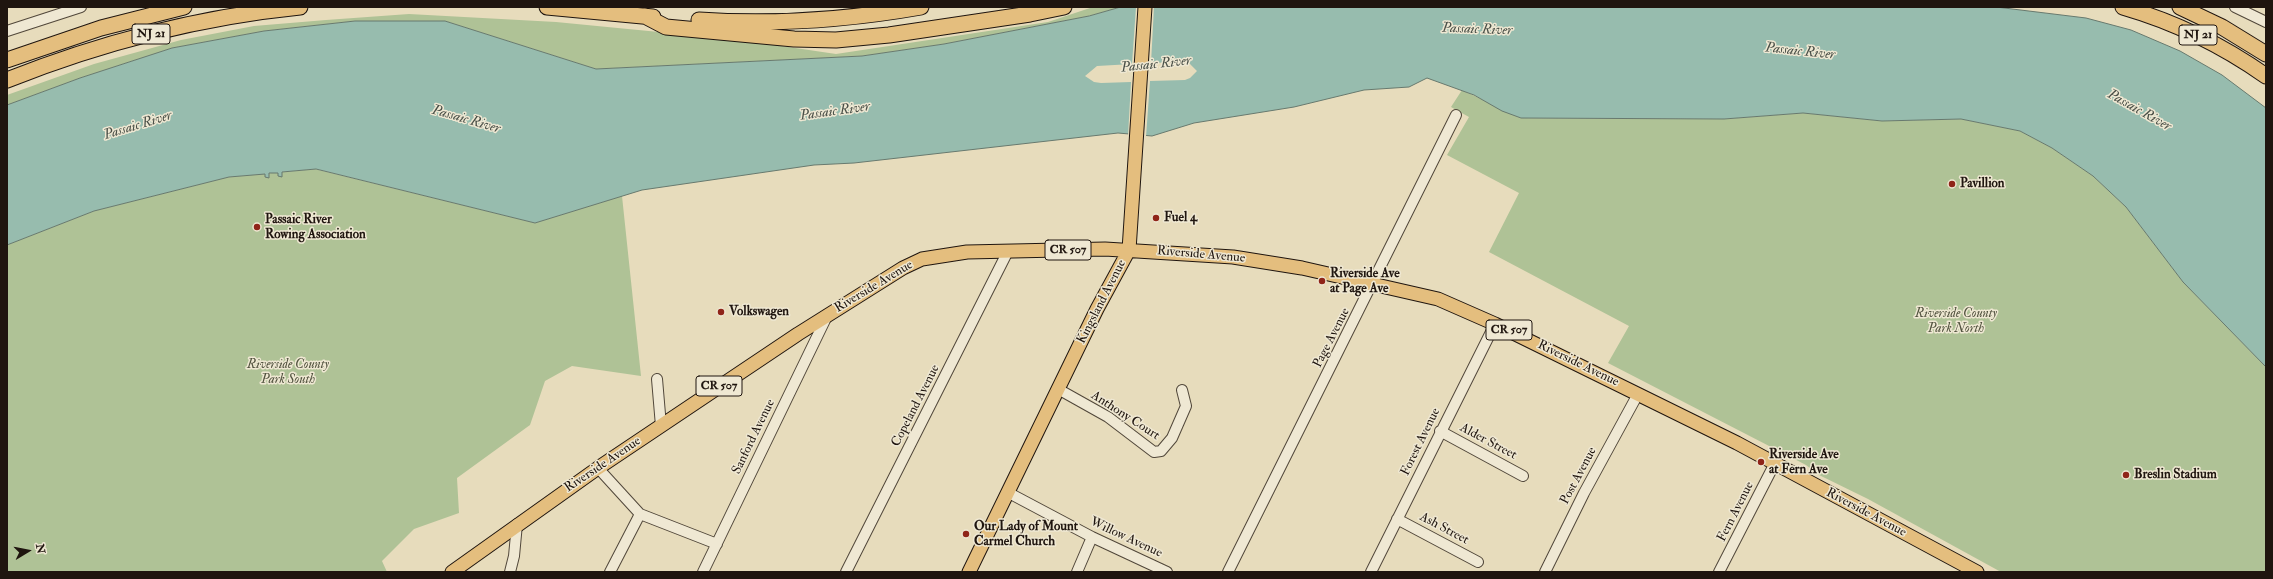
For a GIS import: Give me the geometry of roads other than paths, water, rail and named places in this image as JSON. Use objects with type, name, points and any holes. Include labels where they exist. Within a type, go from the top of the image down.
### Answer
[{"type":"highway","name":"NJ 21","points":[[7,60],[94,31],[184,7]]},
{"type":"highway","name":"NJ 21","points":[[7,80],[77,55],[160,32],[229,17],[300,7]]},
{"type":"highway","points":[[547,7],[713,21],[775,22],[838,19],[920,7]]},
{"type":"highway","points":[[644,16],[666,27],[794,40],[836,40],[889,36],[1030,14],[1064,7]]},
{"type":"highway","name":"NJ 21","points":[[2122,7],[2192,32],[2234,55],[2266,76]]},
{"type":"highway","name":"NJ 21","points":[[2180,7],[2222,27],[2266,54]]},
{"type":"main road","name":"Kingsland Avenue","points":[[969,572],[1009,493],[1058,389],[1129,250],[1145,7]]},
{"type":"main road","name":"Riverside Avenue","points":[[452,572],[485,550],[517,524],[598,468],[828,314],[897,271],[922,259],[967,252],[1129,250],[1233,257],[1374,283],[1438,299],[1496,324],[1775,463],[1977,572]]},
{"type":"street","points":[[7,31],[81,7]]},
{"type":"street","points":[[2235,7],[2266,22]]},
{"type":"street","name":"Page Avenue","points":[[1228,572],[1374,283],[1456,115]]},
{"type":"street","name":"Copeland Avenue","points":[[846,572],[1008,251]]},
{"type":"street","name":"Sanford Avenue","points":[[703,572],[828,314]]},
{"type":"street","name":"Forest Avenue","points":[[1371,572],[1440,431],[1496,324]]},
{"type":"street","points":[[657,379],[661,426]]},
{"type":"street","name":"Anthony Court","points":[[1058,389],[1108,417],[1154,452],[1161,451],[1167,446],[1175,432],[1186,406],[1182,390]]},
{"type":"street","name":"Post Avenue","points":[[1545,572],[1584,493],[1638,394]]},
{"type":"street","name":"Alder Street","points":[[1440,431],[1523,476]]},
{"type":"street","name":"Fern Avenue","points":[[1719,572],[1775,463]]},
{"type":"street","points":[[598,468],[640,514],[717,544]]},
{"type":"street","name":"Willow Avenue","points":[[1009,493],[1092,537],[1167,572]]},
{"type":"street","points":[[610,572],[640,514]]},
{"type":"street","name":"Ash Street","points":[[1397,519],[1478,562]]},
{"type":"street","points":[[510,572],[514,556],[517,524]]},
{"type":"street","points":[[1077,572],[1092,537]]},
{"type":"water","name":"Passaic River","points":[[1121,7],[1996,7],[2086,18],[2131,30],[2180,51],[2222,75],[2266,108],[2266,367],[2183,282],[2126,207],[2093,176],[2052,148],[2020,131],[1961,119],[1882,121],[1803,113],[1724,119],[1521,118],[1502,111],[1474,95],[1427,78],[1409,87],[1364,90],[1294,107],[1194,123],[1152,136],[1118,133],[854,163],[814,165],[642,190],[535,223],[316,169],[282,172],[282,177],[278,176],[278,173],[269,173],[269,178],[265,177],[265,174],[229,177],[94,211],[7,245],[7,105],[80,78],[172,48],[264,31],[355,21],[445,21],[596,69],[862,56],[944,44],[1089,16]]},
{"type":"place","name":"Pavillion","points":[[1952,184]]},
{"type":"place","name":"Fuel 4","points":[[1156,218]]},
{"type":"place","name":"Passaic River Rowing Association","points":[[257,227]]},
{"type":"place","name":"Riverside Ave at Page Ave","points":[[1322,281]]},
{"type":"place","name":"Volkswagen","points":[[721,312]]},
{"type":"place","name":"Riverside Ave at Fern Ave","points":[[1761,462]]},
{"type":"place","name":"Breslin Stadium","points":[[2126,475]]},
{"type":"place","name":"Our Lady of Mount Carmel Church","points":[[966,534]]},
{"type":"park label","name":"Riverside County Park North","points":[[1956,322]]},
{"type":"park label","name":"Riverside County Park South","points":[[288,372]]}]
